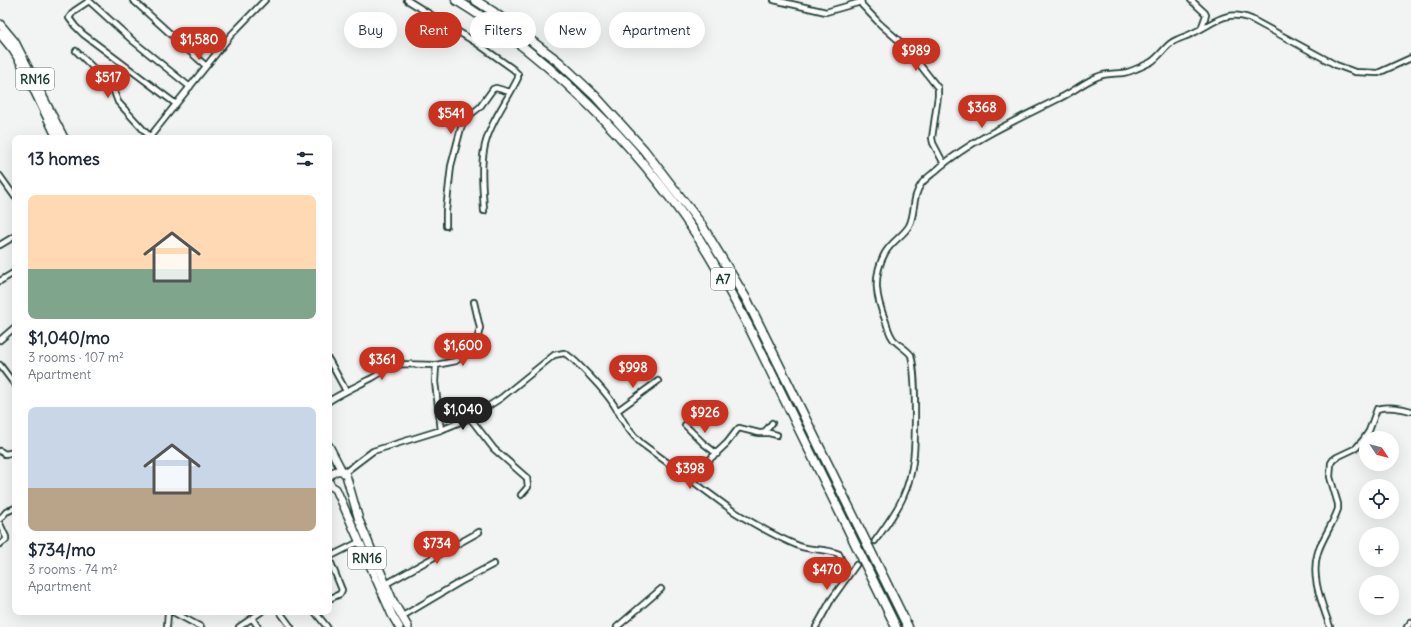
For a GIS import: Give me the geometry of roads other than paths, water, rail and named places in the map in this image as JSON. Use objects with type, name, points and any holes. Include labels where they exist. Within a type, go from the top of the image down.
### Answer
[{"type":"highway","name":"A7","points":[[456,0],[517,42],[592,107],[635,155],[696,234],[749,327],[896,627]]},
{"type":"highway","name":"A7","points":[[475,0],[492,11],[559,62],[595,96],[644,150],[701,224],[747,300],[908,627]]},
{"type":"highway","name":"RN16","points":[[0,24],[12,38],[21,53],[62,135]]},
{"type":"highway","name":"RN16","points":[[0,34],[10,46],[22,65],[56,135]]},
{"type":"highway","name":"RN16","points":[[332,452],[346,475],[359,520],[393,601],[408,627]]},
{"type":"highway","name":"RN16","points":[[332,474],[335,471],[343,472]]},
{"type":"highway","points":[[336,489],[344,487],[347,481]]},
{"type":"highway","name":"RN16","points":[[332,487],[336,489],[392,615],[399,627]]},
{"type":"street","points":[[176,104],[83,34],[71,22],[69,18],[72,14],[89,0],[133,41],[190,87]]},
{"type":"street","points":[[133,0],[206,66]]},
{"type":"street","points":[[151,135],[239,25],[265,0]]},
{"type":"street","points":[[407,0],[475,42],[516,72],[518,78],[495,120],[485,145],[483,163],[484,211]]},
{"type":"street","points":[[774,0],[826,12],[861,1],[888,33],[906,47],[938,88],[932,138],[944,164]]},
{"type":"street","points":[[1191,0],[1205,13],[1205,19],[1201,29]]},
{"type":"street","points":[[875,541],[890,520],[903,496],[911,472],[915,441],[915,394],[911,355],[894,341],[891,336],[881,310],[876,289],[876,282],[885,253],[909,226],[912,218],[914,200],[922,184],[944,164],[990,134],[1067,95],[1094,78],[1101,75],[1128,72],[1152,61],[1172,43],[1201,29],[1214,20],[1225,16],[1242,16],[1270,29],[1336,65],[1355,72],[1378,73],[1411,58]]},
{"type":"street","points":[[76,51],[112,86],[118,102],[146,135]]},
{"type":"street","points":[[446,226],[446,211],[451,166],[464,122],[470,114],[480,107],[493,89],[496,88],[510,92]]},
{"type":"street","points":[[0,176],[12,193]]},
{"type":"street","points":[[0,245],[12,238]]},
{"type":"street","points":[[0,281],[12,275]]},
{"type":"street","points":[[332,399],[396,364],[436,366],[456,361],[466,353],[477,340],[480,328],[474,302]]},
{"type":"street","points":[[0,340],[12,330]]},
{"type":"street","points":[[343,472],[373,450],[441,430],[470,418],[501,398],[548,359],[564,353],[572,358],[597,382],[605,392],[625,425],[641,443],[733,511],[801,547],[826,550],[839,554],[848,576]]},
{"type":"street","points":[[0,365],[12,382]]},
{"type":"street","points":[[332,365],[346,391]]},
{"type":"street","points":[[436,366],[435,382],[441,430]]},
{"type":"street","points":[[617,411],[658,381]]},
{"type":"street","points":[[1330,627],[1317,587],[1316,576],[1318,552],[1338,510],[1338,504],[1330,477],[1331,463],[1337,457],[1356,448],[1363,440],[1369,431],[1377,409],[1382,407],[1401,408],[1411,411]]},
{"type":"street","points":[[470,418],[494,449],[527,478],[528,487],[521,494]]},
{"type":"street","points":[[763,433],[772,423]]},
{"type":"street","points":[[685,425],[703,443],[717,454]]},
{"type":"street","points":[[689,479],[717,454],[739,428],[777,435]]},
{"type":"street","points":[[0,451],[5,454],[12,453]]},
{"type":"street","points":[[0,519],[6,512],[12,509]]},
{"type":"street","points":[[0,524],[6,537],[6,540],[0,544]]},
{"type":"street","points":[[386,584],[479,532]]},
{"type":"street","points":[[332,556],[359,542]]},
{"type":"street","points":[[401,617],[494,564]]},
{"type":"street","points":[[332,565],[342,590],[340,594],[332,598]]},
{"type":"street","points":[[816,627],[831,600],[856,565]]},
{"type":"street","points":[[617,627],[661,589]]},
{"type":"street","points":[[167,627],[168,615]]},
{"type":"street","points":[[179,615],[201,627]]},
{"type":"street","points":[[239,627],[256,615]]},
{"type":"street","points":[[282,615],[291,627]]},
{"type":"street","points":[[317,615],[324,626]]},
{"type":"street","points":[[252,618],[258,627]]},
{"type":"street","points":[[1407,627],[1411,622]]},
{"type":"tunnel","points":[[856,565],[875,541]]}]
